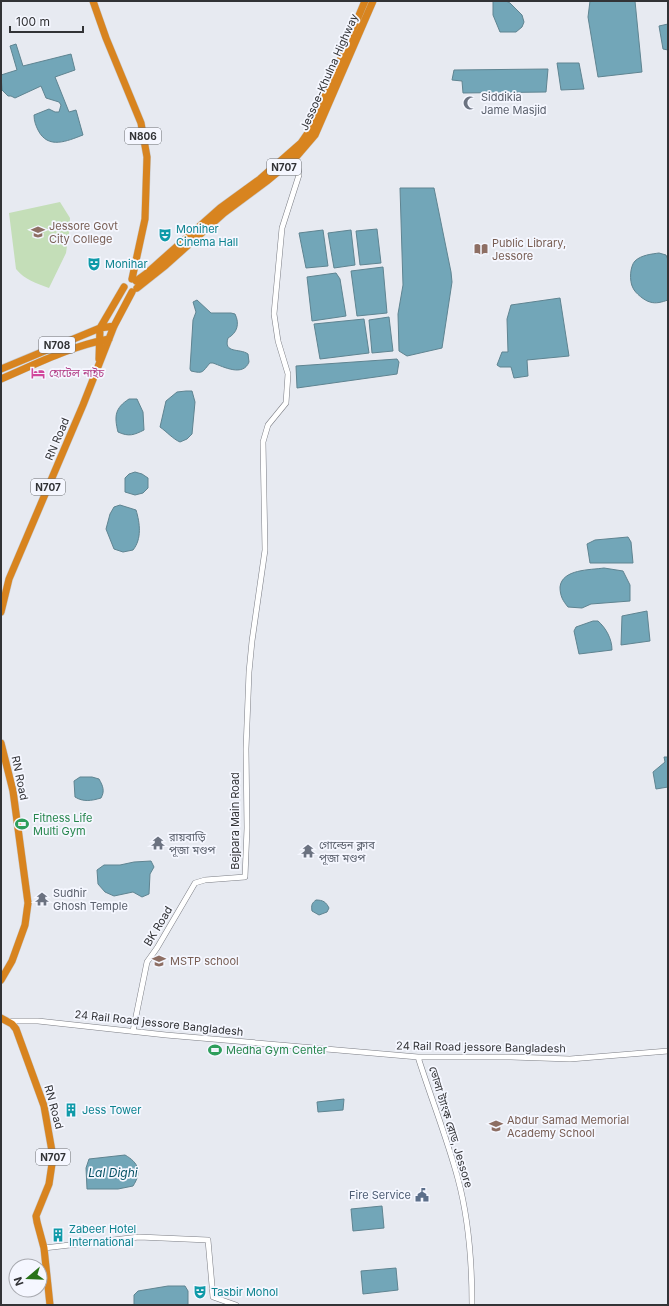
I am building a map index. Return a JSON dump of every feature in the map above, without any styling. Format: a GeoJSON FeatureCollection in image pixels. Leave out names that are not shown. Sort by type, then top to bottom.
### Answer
{"type":"FeatureCollection","features":[{"type":"Feature","properties":{"kind":"highway","name":"N806"},"geometry":{"type":"LineString","coordinates":[[93,1],[106,38],[141,123],[147,157],[145,219],[134,285]]}},
{"type":"Feature","properties":{"kind":"highway","name":"Jessoe-Khulna Highway"},"geometry":{"type":"LineString","coordinates":[[295,153],[312,126],[365,1]]}},
{"type":"Feature","properties":{"kind":"highway","name":"Jessoe-Khulna Highway"},"geometry":{"type":"LineString","coordinates":[[108,339],[134,285],[166,265],[224,214],[267,181],[315,135],[373,1]]}},
{"type":"Feature","properties":{"kind":"highway","name":"N707"},"geometry":{"type":"LineString","coordinates":[[98,341],[100,328],[126,281],[134,285]]}},
{"type":"Feature","properties":{"kind":"highway"},"geometry":{"type":"LineString","coordinates":[[124,287],[127,291],[134,285]]}},
{"type":"Feature","properties":{"kind":"highway","name":"N708"},"geometry":{"type":"LineString","coordinates":[[1,369],[100,328],[114,326]]}},
{"type":"Feature","properties":{"kind":"highway","name":"N708"},"geometry":{"type":"LineString","coordinates":[[1,379],[58,354],[108,339]]}},
{"type":"Feature","properties":{"kind":"highway","name":"RN Road"},"geometry":{"type":"LineString","coordinates":[[1,612],[9,579],[83,405],[108,339]]}},
{"type":"Feature","properties":{"kind":"highway","name":"RN Road"},"geometry":{"type":"LineString","coordinates":[[98,341],[99,363]]}},
{"type":"Feature","properties":{"kind":"highway","name":"RN Road"},"geometry":{"type":"LineString","coordinates":[[1,746],[13,791],[28,903],[25,925],[12,961],[1,980]]}},
{"type":"Feature","properties":{"kind":"highway","name":"RN Road"},"geometry":{"type":"LineString","coordinates":[[4,1020],[16,1029],[44,1106],[49,1129],[53,1157],[52,1171],[49,1184],[36,1216],[44,1248],[50,1305]]}},
{"type":"Feature","properties":{"kind":"street","name":"Bejpara Main Road"},"geometry":{"type":"LineString","coordinates":[[245,877],[249,672],[265,550],[263,442],[268,425],[286,403],[288,374],[278,341],[274,314],[282,228],[299,175],[295,153]]}},
{"type":"Feature","properties":{"kind":"street","name":"BK Road"},"geometry":{"type":"LineString","coordinates":[[134,1031],[147,962],[157,948],[195,883],[205,880],[245,877]]}},
{"type":"Feature","properties":{"kind":"street","name":"24 Rail Road jessore Bangladesh"},"geometry":{"type":"LineString","coordinates":[[4,1020],[38,1021],[166,1035],[418,1058],[511,1057],[570,1059],[668,1051]]}},
{"type":"Feature","properties":{"kind":"street","name":"ভোলা ট্যাংক রোড, Jessore"},"geometry":{"type":"LineString","coordinates":[[418,1058],[458,1179],[471,1254],[472,1305]]}},
{"type":"Feature","properties":{"kind":"street"},"geometry":{"type":"LineString","coordinates":[[44,1248],[138,1236],[208,1240],[213,1297],[236,1305]]}},
{"type":"Feature","properties":{"kind":"green space"},"geometry":{"type":"Polygon","coordinates":[[[60,202],[70,218],[69,233],[66,253],[49,288],[27,279],[16,269],[9,213],[60,202]]]}},
{"type":"Feature","properties":{"kind":"water"},"geometry":{"type":"Polygon","coordinates":[[[493,1],[506,1],[510,3],[522,15],[524,22],[522,27],[516,32],[500,32],[493,15],[493,1]]]}},
{"type":"Feature","properties":{"kind":"water"},"geometry":{"type":"Polygon","coordinates":[[[590,1],[635,1],[642,72],[598,77],[588,17],[590,1]]]}},
{"type":"Feature","properties":{"kind":"water"},"geometry":{"type":"Polygon","coordinates":[[[668,24],[668,50],[663,49],[659,26],[668,24]]]}},
{"type":"Feature","properties":{"kind":"water"},"geometry":{"type":"Polygon","coordinates":[[[16,44],[23,66],[71,54],[75,70],[55,77],[69,112],[76,110],[83,135],[71,140],[58,142],[52,142],[42,136],[36,125],[34,115],[49,109],[59,112],[61,105],[59,102],[46,98],[41,86],[15,98],[8,96],[2,90],[1,75],[17,70],[10,46],[16,44]]]}},
{"type":"Feature","properties":{"kind":"water"},"geometry":{"type":"Polygon","coordinates":[[[557,63],[579,63],[584,89],[561,90],[557,63]]]}},
{"type":"Feature","properties":{"kind":"water"},"geometry":{"type":"Polygon","coordinates":[[[548,69],[546,92],[463,93],[462,81],[452,80],[454,70],[548,69]]]}},
{"type":"Feature","properties":{"kind":"water"},"geometry":{"type":"Polygon","coordinates":[[[400,188],[434,188],[452,282],[442,348],[407,356],[399,351],[398,314],[403,285],[400,188]]]}},
{"type":"Feature","properties":{"kind":"water"},"geometry":{"type":"Polygon","coordinates":[[[377,229],[381,263],[360,265],[356,231],[377,229]]]}},
{"type":"Feature","properties":{"kind":"water"},"geometry":{"type":"Polygon","coordinates":[[[323,230],[328,266],[306,268],[299,233],[323,230]]]}},
{"type":"Feature","properties":{"kind":"water"},"geometry":{"type":"Polygon","coordinates":[[[351,230],[355,265],[334,268],[328,233],[351,230]]]}},
{"type":"Feature","properties":{"kind":"water"},"geometry":{"type":"Polygon","coordinates":[[[659,253],[666,255],[668,260],[668,300],[652,303],[643,298],[634,290],[631,282],[631,270],[633,263],[640,257],[659,253]]]}},
{"type":"Feature","properties":{"kind":"water"},"geometry":{"type":"Polygon","coordinates":[[[383,267],[387,313],[357,316],[351,271],[383,267]]]}},
{"type":"Feature","properties":{"kind":"water"},"geometry":{"type":"Polygon","coordinates":[[[336,273],[340,279],[346,316],[312,321],[307,277],[336,273]]]}},
{"type":"Feature","properties":{"kind":"water"},"geometry":{"type":"Polygon","coordinates":[[[560,298],[569,356],[527,360],[528,376],[514,378],[511,367],[500,367],[497,365],[502,352],[508,352],[507,319],[511,305],[560,298]]]}},
{"type":"Feature","properties":{"kind":"water"},"geometry":{"type":"Polygon","coordinates":[[[197,300],[211,313],[235,314],[237,318],[237,328],[234,334],[228,338],[227,343],[230,349],[248,354],[249,362],[246,367],[233,370],[210,363],[202,372],[191,371],[193,320],[196,312],[193,302],[197,300]]]}},
{"type":"Feature","properties":{"kind":"water"},"geometry":{"type":"Polygon","coordinates":[[[389,317],[393,351],[372,353],[369,320],[389,317]]]}},
{"type":"Feature","properties":{"kind":"water"},"geometry":{"type":"Polygon","coordinates":[[[364,319],[369,353],[320,359],[314,324],[364,319]]]}},
{"type":"Feature","properties":{"kind":"water"},"geometry":{"type":"Polygon","coordinates":[[[397,359],[399,362],[397,374],[297,388],[296,366],[397,359]]]}},
{"type":"Feature","properties":{"kind":"water"},"geometry":{"type":"Polygon","coordinates":[[[192,391],[195,402],[192,434],[187,439],[180,442],[160,427],[166,401],[177,392],[192,391]]]}},
{"type":"Feature","properties":{"kind":"water"},"geometry":{"type":"Polygon","coordinates":[[[129,399],[137,399],[143,412],[144,430],[128,435],[118,432],[116,417],[118,409],[129,399]]]}},
{"type":"Feature","properties":{"kind":"water"},"geometry":{"type":"Polygon","coordinates":[[[135,472],[148,478],[148,488],[143,493],[135,495],[125,492],[125,478],[129,474],[135,472]]]}},
{"type":"Feature","properties":{"kind":"water"},"geometry":{"type":"Polygon","coordinates":[[[120,505],[136,510],[139,525],[139,536],[136,546],[133,550],[123,552],[114,549],[106,529],[110,514],[114,507],[120,505]]]}},
{"type":"Feature","properties":{"kind":"water"},"geometry":{"type":"Polygon","coordinates":[[[628,537],[631,542],[633,563],[590,563],[587,544],[595,540],[628,537]]]}},
{"type":"Feature","properties":{"kind":"water"},"geometry":{"type":"Polygon","coordinates":[[[604,568],[623,571],[630,585],[630,601],[591,604],[582,608],[568,607],[562,598],[560,590],[562,581],[571,574],[584,570],[604,568]]]}},
{"type":"Feature","properties":{"kind":"water"},"geometry":{"type":"Polygon","coordinates":[[[647,611],[650,641],[621,645],[622,616],[647,611]]]}},
{"type":"Feature","properties":{"kind":"water"},"geometry":{"type":"Polygon","coordinates":[[[593,621],[598,621],[606,630],[610,638],[612,650],[579,654],[574,631],[576,627],[593,621]]]}},
{"type":"Feature","properties":{"kind":"water"},"geometry":{"type":"Polygon","coordinates":[[[664,757],[668,757],[668,787],[656,789],[653,772],[665,762],[664,757]]]}},
{"type":"Feature","properties":{"kind":"water"},"geometry":{"type":"Polygon","coordinates":[[[80,777],[92,777],[99,779],[103,788],[101,798],[94,800],[81,800],[75,797],[74,781],[80,777]]]}},
{"type":"Feature","properties":{"kind":"water"},"geometry":{"type":"Polygon","coordinates":[[[151,861],[154,867],[150,874],[149,894],[142,897],[133,892],[114,896],[105,892],[98,884],[97,870],[104,865],[120,865],[151,861]]]}},
{"type":"Feature","properties":{"kind":"water"},"geometry":{"type":"Polygon","coordinates":[[[316,900],[327,904],[329,908],[327,912],[319,915],[312,911],[312,904],[316,900]]]}},
{"type":"Feature","properties":{"kind":"water"},"geometry":{"type":"Polygon","coordinates":[[[344,1099],[343,1110],[318,1112],[317,1102],[344,1099]]]}},
{"type":"Feature","properties":{"kind":"water","name":"Lal Dighi"},"geometry":{"type":"Polygon","coordinates":[[[125,1155],[133,1161],[138,1168],[138,1176],[133,1186],[118,1189],[87,1189],[86,1168],[89,1159],[125,1155]]]}},
{"type":"Feature","properties":{"kind":"water"},"geometry":{"type":"Polygon","coordinates":[[[382,1206],[384,1228],[353,1231],[351,1209],[382,1206]]]}},
{"type":"Feature","properties":{"kind":"water"},"geometry":{"type":"Polygon","coordinates":[[[396,1268],[398,1290],[363,1294],[361,1271],[396,1268]]]}},
{"type":"Feature","properties":{"kind":"water"},"geometry":{"type":"Polygon","coordinates":[[[168,1286],[185,1286],[188,1291],[188,1305],[134,1305],[134,1295],[138,1291],[168,1286]]]}},
{"type":"Feature","properties":{"kind":"place","name":"Siddikia Jame Masjid"},"geometry":{"type":"Point","coordinates":[470,103]}},
{"type":"Feature","properties":{"kind":"place","name":"Jessore Govt City College"},"geometry":{"type":"Point","coordinates":[38,232]}},
{"type":"Feature","properties":{"kind":"place","name":"Moniher Cinema Hall"},"geometry":{"type":"Point","coordinates":[165,235]}},
{"type":"Feature","properties":{"kind":"place","name":"Public Library, Jessore"},"geometry":{"type":"Point","coordinates":[481,249]}},
{"type":"Feature","properties":{"kind":"place","name":"Monihar"},"geometry":{"type":"Point","coordinates":[94,264]}},
{"type":"Feature","properties":{"kind":"place","name":"হোটেল নাইচ"},"geometry":{"type":"Point","coordinates":[38,373]}},
{"type":"Feature","properties":{"kind":"place","name":"Fitness Life Multi Gym"},"geometry":{"type":"Point","coordinates":[22,824]}},
{"type":"Feature","properties":{"kind":"place","name":"রায়বাড়ি পূজা মণ্ডপ"},"geometry":{"type":"Point","coordinates":[158,843]}},
{"type":"Feature","properties":{"kind":"place","name":"গোল্ডেন ক্লাব পূজা মণ্ডপ"},"geometry":{"type":"Point","coordinates":[308,851]}},
{"type":"Feature","properties":{"kind":"place","name":"Sudhir Ghosh Temple"},"geometry":{"type":"Point","coordinates":[42,899]}},
{"type":"Feature","properties":{"kind":"place","name":"MSTP school"},"geometry":{"type":"Point","coordinates":[159,961]}},
{"type":"Feature","properties":{"kind":"place","name":"Medha Gym Center"},"geometry":{"type":"Point","coordinates":[215,1050]}},
{"type":"Feature","properties":{"kind":"place","name":"Jess Tower"},"geometry":{"type":"Point","coordinates":[71,1110]}},
{"type":"Feature","properties":{"kind":"place","name":"Abdur Samad Memorial Academy School"},"geometry":{"type":"Point","coordinates":[496,1126]}},
{"type":"Feature","properties":{"kind":"place","name":"Fire Service"},"geometry":{"type":"Point","coordinates":[422,1195]}},
{"type":"Feature","properties":{"kind":"place","name":"Zabeer Hotel International"},"geometry":{"type":"Point","coordinates":[58,1235]}},
{"type":"Feature","properties":{"kind":"place","name":"Tasbir Mohol"},"geometry":{"type":"Point","coordinates":[200,1292]}}]}
